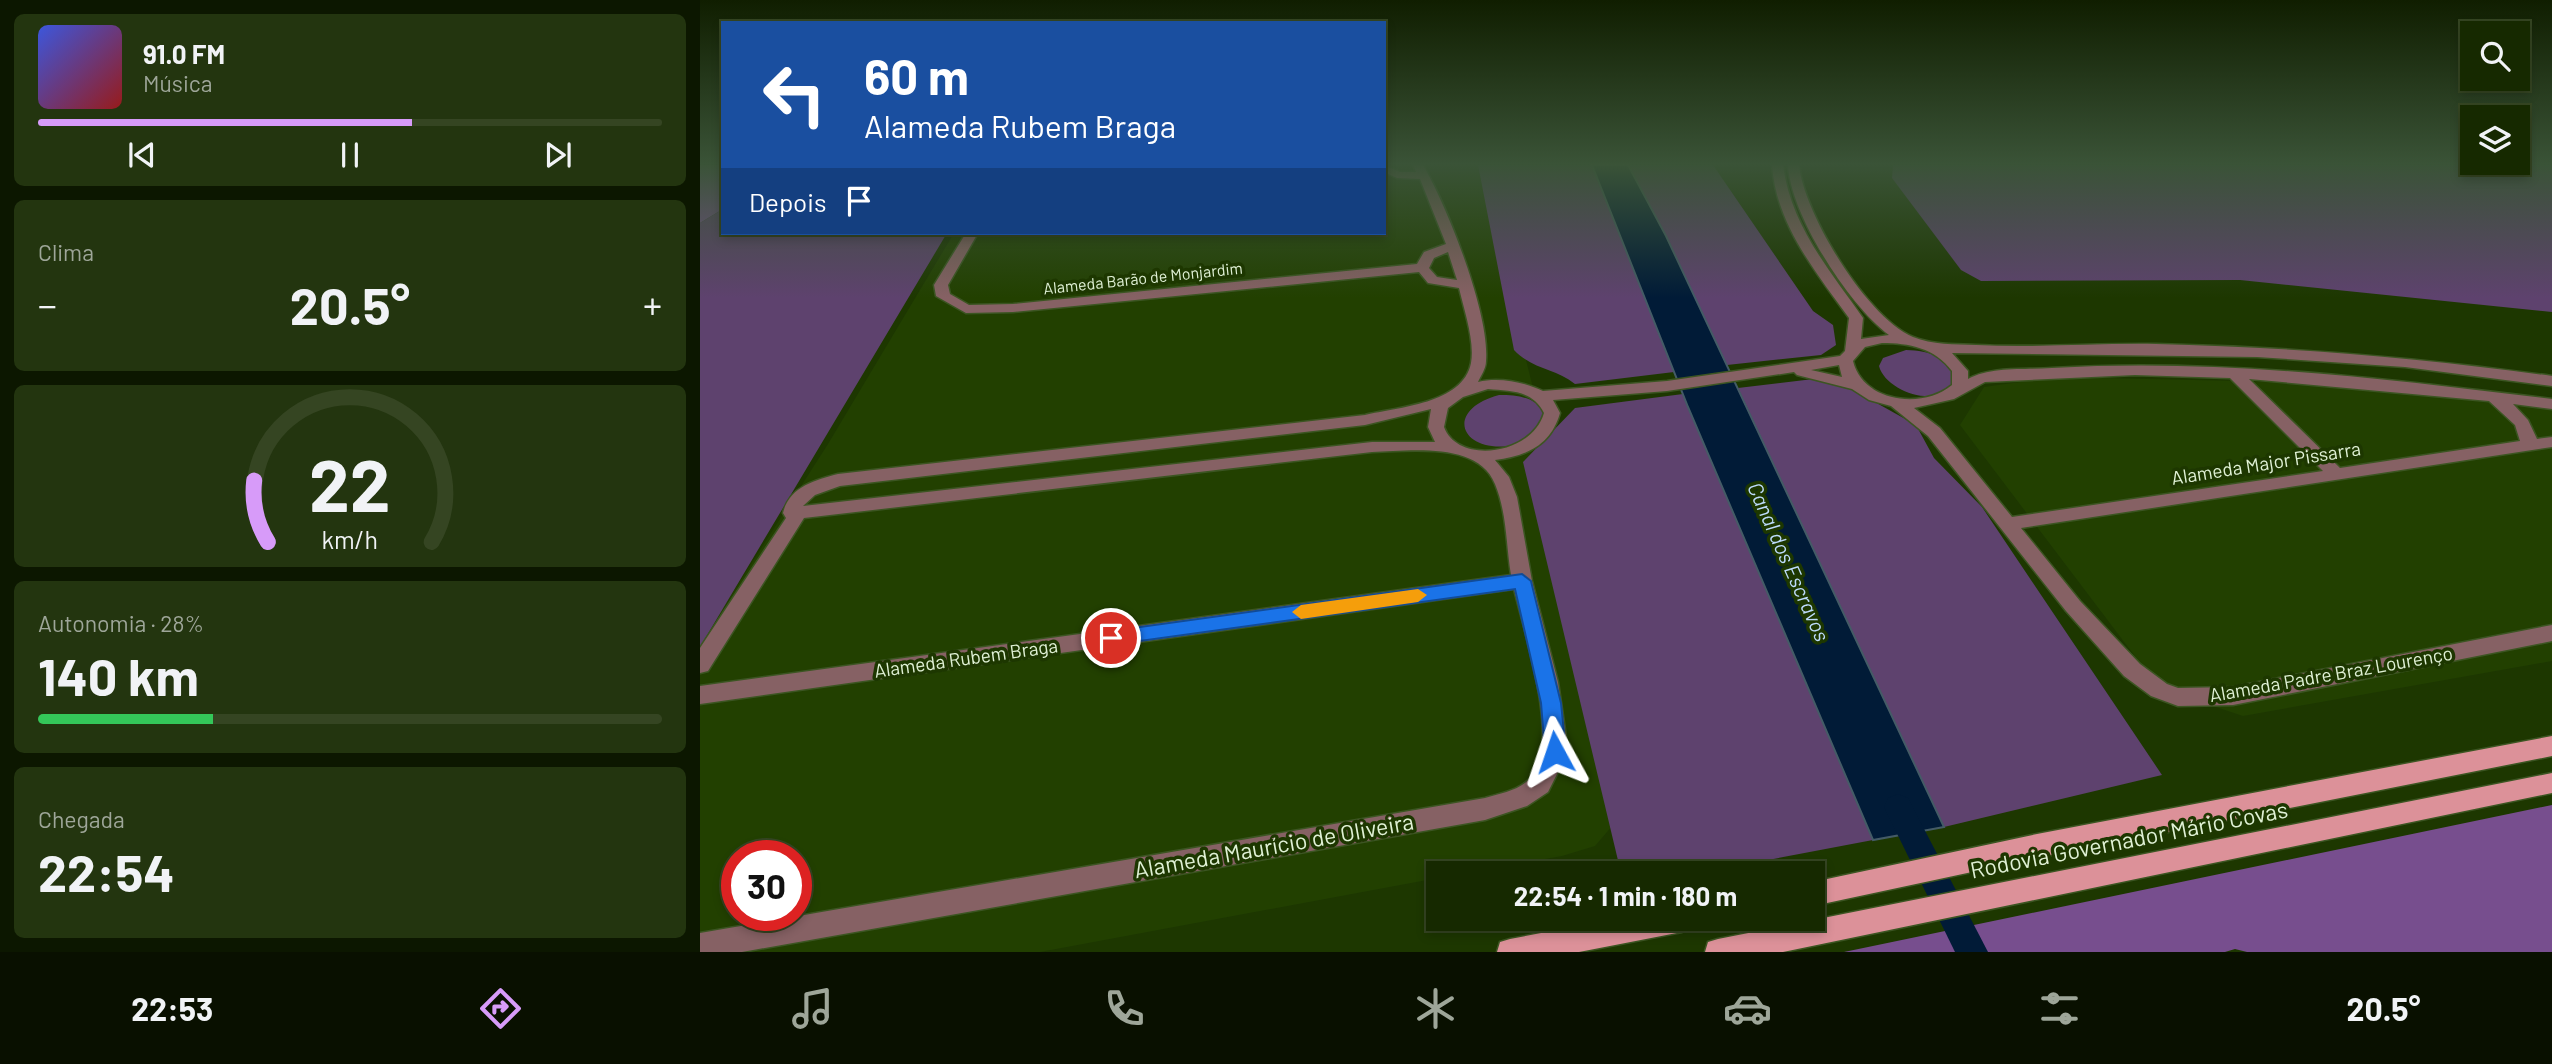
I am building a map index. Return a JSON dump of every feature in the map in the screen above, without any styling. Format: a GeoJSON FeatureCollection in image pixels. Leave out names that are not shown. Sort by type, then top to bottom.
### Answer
{"type":"FeatureCollection","features":[{"type":"Feature","properties":{"kind":"main road","name":"Rodovia Governador Mário Covas"},"geometry":{"type":"LineString","coordinates":[[1825,891],[2037,846],[2552,746]]}},
{"type":"Feature","properties":{"kind":"main road","name":"Rodovia Governador Mário Covas"},"geometry":{"type":"LineString","coordinates":[[1718,952],[2552,783]]}},
{"type":"Feature","properties":{"kind":"main road"},"geometry":{"type":"LineString","coordinates":[[1510,952],[1619,931]]}},
{"type":"Feature","properties":{"kind":"street"},"geometry":{"type":"LineString","coordinates":[[1437,209],[1465,285],[1479,363],[1466,389]]}},
{"type":"Feature","properties":{"kind":"street"},"geometry":{"type":"LineString","coordinates":[[1788,209],[1797,233],[1856,318],[1845,369],[1857,386]]}},
{"type":"Feature","properties":{"kind":"street"},"geometry":{"type":"LineString","coordinates":[[1805,209],[1826,248],[1888,330],[1908,340]]}},
{"type":"Feature","properties":{"kind":"street","name":"Alameda Barão de Monjardim"},"geometry":{"type":"LineString","coordinates":[[971,235],[941,285],[943,296],[966,309],[1013,308],[1422,268]]}},
{"type":"Feature","properties":{"kind":"street"},"geometry":{"type":"LineString","coordinates":[[1451,246],[1429,255],[1422,268],[1433,280],[1465,285]]}},
{"type":"Feature","properties":{"kind":"street"},"geometry":{"type":"LineString","coordinates":[[1479,363],[1510,384],[1547,401],[1781,371],[1849,355],[1882,339],[1995,351],[2156,349],[2273,354],[2395,362],[2552,381]]}},
{"type":"Feature","properties":{"kind":"street"},"geometry":{"type":"LineString","coordinates":[[1929,345],[1949,357],[1960,371],[1960,386],[1948,396],[1934,432]]}},
{"type":"Feature","properties":{"kind":"street"},"geometry":{"type":"LineString","coordinates":[[1781,371],[1826,376],[1897,402],[1948,396],[1981,378],[2094,371],[2235,374],[2354,382],[2552,404]]}},
{"type":"Feature","properties":{"kind":"street"},"geometry":{"type":"LineString","coordinates":[[2235,374],[2335,472]]}},
{"type":"Feature","properties":{"kind":"street"},"geometry":{"type":"LineString","coordinates":[[797,515],[791,509],[797,499],[838,480],[1365,420],[1401,414],[1447,400],[1466,389],[1488,384],[1510,384]]}},
{"type":"Feature","properties":{"kind":"street"},"geometry":{"type":"LineString","coordinates":[[2493,397],[2520,419],[2529,437],[2529,445]]}},
{"type":"Feature","properties":{"kind":"street"},"geometry":{"type":"LineString","coordinates":[[1447,400],[1438,410],[1434,421],[1436,432],[1443,442],[1456,449]]}},
{"type":"Feature","properties":{"kind":"street"},"geometry":{"type":"LineString","coordinates":[[1505,486],[1507,473],[1524,449],[1549,430],[1553,418],[1547,401]]}},
{"type":"Feature","properties":{"kind":"street","name":"Alameda Padre Braz Lourenço"},"geometry":{"type":"LineString","coordinates":[[1897,402],[1934,432],[2073,606],[2132,670],[2159,690],[2178,697],[2233,696],[2552,633]]}},
{"type":"Feature","properties":{"kind":"street","name":"Alameda Major Pissarra"},"geometry":{"type":"LineString","coordinates":[[2009,524],[2335,472],[2552,442]]}},
{"type":"Feature","properties":{"kind":"street"},"geometry":{"type":"LineString","coordinates":[[797,515],[1372,447],[1415,445],[1456,449],[1477,455],[1524,449]]}},
{"type":"Feature","properties":{"kind":"street","name":"Alameda Maurício de Oliveira"},"geometry":{"type":"LineString","coordinates":[[700,946],[1485,809],[1529,796],[1546,778],[1555,752],[1551,703],[1522,581],[1505,486],[1496,469],[1477,455]]}},
{"type":"Feature","properties":{"kind":"street"},"geometry":{"type":"LineString","coordinates":[[700,665],[797,515]]}},
{"type":"Feature","properties":{"kind":"street","name":"Alameda Rubem Braga"},"geometry":{"type":"LineString","coordinates":[[700,695],[1522,581]]}},
{"type":"Feature","properties":{"kind":"shaded area"},"geometry":{"type":"Polygon","coordinates":[[[700,209],[721,209],[721,210],[700,223],[700,209]]]}},
{"type":"Feature","properties":{"kind":"shaded area"},"geometry":{"type":"Polygon","coordinates":[[[1386,209],[1488,209],[1636,798],[1595,846],[1562,856],[1534,861],[1426,861],[1426,880],[1040,952],[700,952],[700,644],[828,444],[953,235],[1386,235],[1386,209]]]}},
{"type":"Feature","properties":{"kind":"shaded area"},"geometry":{"type":"Polygon","coordinates":[[[1487,209],[1610,209],[1674,372],[1575,384],[1529,362],[1514,350],[1487,209]]]}},
{"type":"Feature","properties":{"kind":"shaded area"},"geometry":{"type":"Polygon","coordinates":[[[1652,209],[1743,209],[1813,311],[1833,325],[1836,345],[1821,355],[1727,365],[1652,209]]]}},
{"type":"Feature","properties":{"kind":"shaded area"},"geometry":{"type":"Polygon","coordinates":[[[1916,209],[2552,209],[2552,312],[2240,280],[1981,281],[1961,270],[1916,209]]]}},
{"type":"Feature","properties":{"kind":"shaded area"},"geometry":{"type":"Polygon","coordinates":[[[721,210],[721,235],[946,235],[700,647],[700,223],[721,210]]]}},
{"type":"Feature","properties":{"kind":"shaded area"},"geometry":{"type":"Polygon","coordinates":[[[1906,350],[1943,359],[1959,377],[1949,390],[1939,395],[1919,395],[1898,388],[1889,382],[1879,366],[1883,358],[1906,350]]]}},
{"type":"Feature","properties":{"kind":"shaded area"},"geometry":{"type":"Polygon","coordinates":[[[1830,377],[1916,425],[1934,458],[1982,507],[2162,775],[1944,827],[1738,388],[1830,377]]]}},
{"type":"Feature","properties":{"kind":"shaded area"},"geometry":{"type":"Polygon","coordinates":[[[2056,377],[2285,382],[2552,408],[2552,661],[2243,716],[2159,688],[1960,425],[1984,387],[2056,377]]]}},
{"type":"Feature","properties":{"kind":"shaded area"},"geometry":{"type":"Polygon","coordinates":[[[1683,394],[1873,840],[1763,861],[1618,861],[1523,462],[1575,408],[1683,394]]]}},
{"type":"Feature","properties":{"kind":"shaded area"},"geometry":{"type":"Polygon","coordinates":[[[1499,395],[1526,398],[1542,408],[1547,414],[1541,434],[1509,446],[1479,443],[1470,436],[1465,428],[1465,419],[1470,410],[1499,395]]]}},
{"type":"Feature","properties":{"kind":"shaded area"},"geometry":{"type":"Polygon","coordinates":[[[2552,805],[2552,952],[2247,952],[2235,949],[2225,952],[1844,952],[2552,805]]]}},
{"type":"Feature","properties":{"kind":"water"},"geometry":{"type":"Polygon","coordinates":[[[1610,209],[1652,209],[1944,827],[1873,840],[1688,407],[1610,209]]]}},
{"type":"Feature","properties":{"kind":"waterway","name":"Canal dos Escravos"},"geometry":{"type":"LineString","coordinates":[[1898,807],[1972,952]]}},
{"type":"Feature","properties":{"kind":"slow traffic"},"geometry":{"type":"LineString","coordinates":[[1301,612],[1418,595]]}},
{"type":"Feature","properties":{"kind":"route"},"geometry":{"type":"LineString","coordinates":[[1111,638],[1522,581],[1551,703],[1555,752]]}}]}
